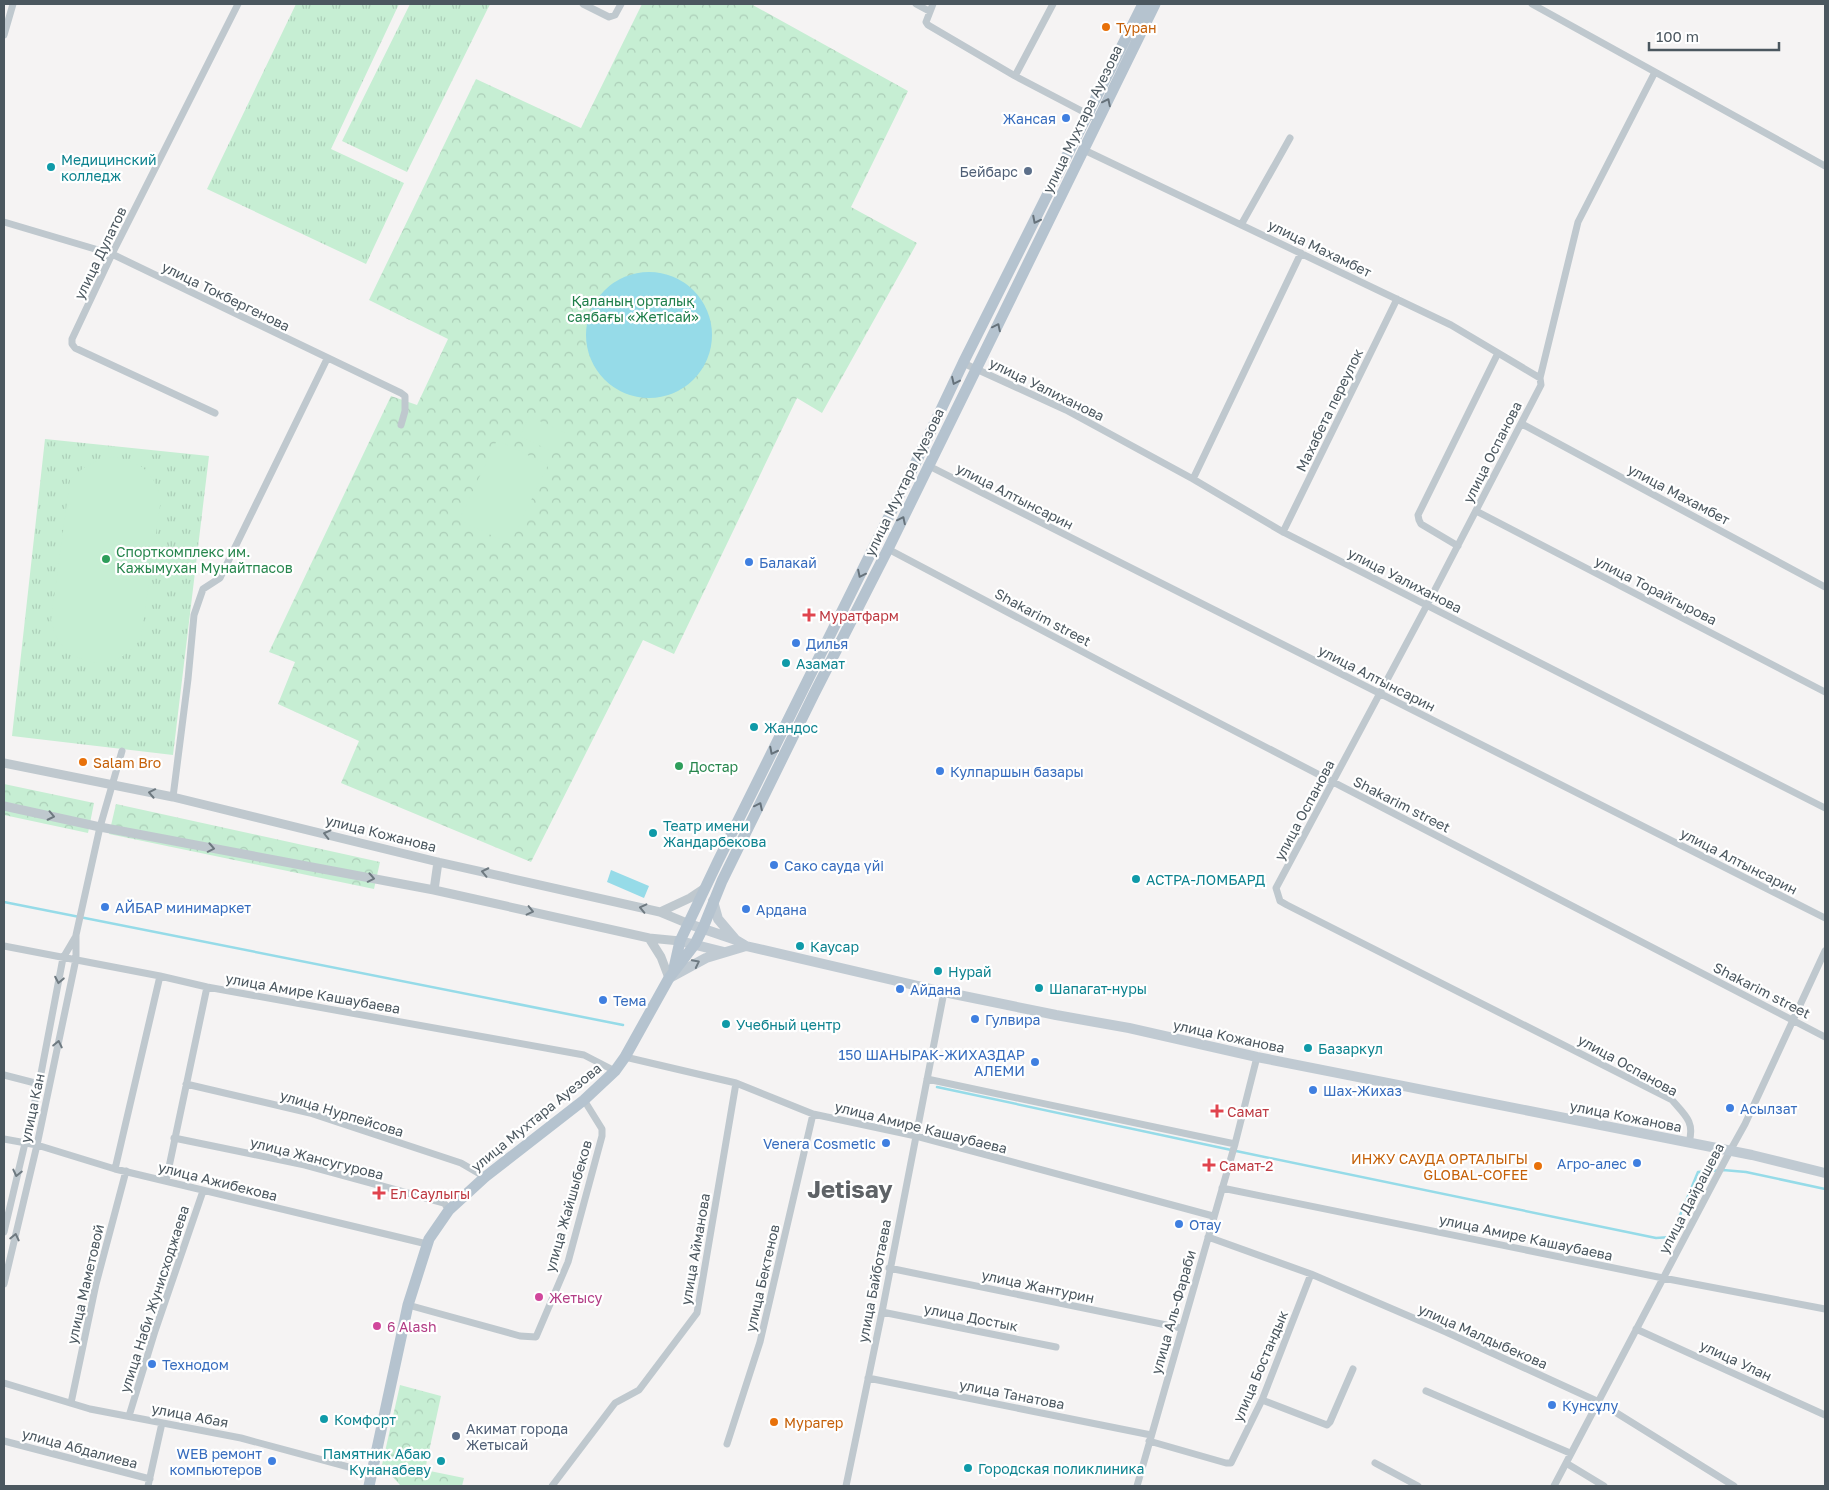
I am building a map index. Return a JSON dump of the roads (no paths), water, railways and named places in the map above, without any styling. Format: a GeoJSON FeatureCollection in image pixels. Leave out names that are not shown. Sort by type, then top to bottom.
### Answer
{"type":"FeatureCollection","features":[{"type":"Feature","properties":{"kind":"main road","name":"улица Мухтара Ауезова"},"geometry":{"type":"LineString","coordinates":[[371,1483],[408,1305],[427,1244],[449,1210],[486,1177],[584,1100],[615,1070],[625,1057],[671,974],[695,944],[714,900],[814,694],[888,549],[963,362],[1143,4]]}},
{"type":"Feature","properties":{"kind":"main road","name":"улица Мухтара Ауезова"},"geometry":{"type":"LineString","coordinates":[[671,974],[680,941],[718,861],[923,464],[976,369],[1156,4]]}},
{"type":"Feature","properties":{"kind":"main road"},"geometry":{"type":"LineString","coordinates":[[714,900],[718,919],[736,940]]}},
{"type":"Feature","properties":{"kind":"main road","name":"улица Кожанова"},"geometry":{"type":"LineString","coordinates":[[689,924],[736,940],[746,946],[944,992],[1129,1028],[1257,1057],[1689,1142],[1825,1173]]}},
{"type":"Feature","properties":{"kind":"main road"},"geometry":{"type":"LineString","coordinates":[[680,941],[725,952]]}},
{"type":"Feature","properties":{"kind":"main road","name":"улица Кожанова"},"geometry":{"type":"LineString","coordinates":[[671,974],[706,958],[746,946]]}},
{"type":"Feature","properties":{"kind":"street"},"geometry":{"type":"LineString","coordinates":[[4,36],[13,4]]}},
{"type":"Feature","properties":{"kind":"street","name":"улица Дулатов"},"geometry":{"type":"LineString","coordinates":[[215,413],[75,348],[72,344],[72,339],[112,254],[238,4]]}},
{"type":"Feature","properties":{"kind":"street"},"geometry":{"type":"LineString","coordinates":[[584,4],[609,16],[615,15],[621,4]]}},
{"type":"Feature","properties":{"kind":"street"},"geometry":{"type":"LineString","coordinates":[[916,4],[931,7],[926,22],[928,25],[1015,76],[1099,120]]}},
{"type":"Feature","properties":{"kind":"street"},"geometry":{"type":"LineString","coordinates":[[1015,76],[1053,4]]}},
{"type":"Feature","properties":{"kind":"street"},"geometry":{"type":"LineString","coordinates":[[1532,4],[1825,166]]}},
{"type":"Feature","properties":{"kind":"street","name":"улица Оспанова"},"geometry":{"type":"LineString","coordinates":[[1655,72],[1578,222],[1540,378],[1541,385],[1427,605],[1276,888],[1280,900],[1672,1100],[1687,1117],[1692,1129],[1689,1142]]}},
{"type":"Feature","properties":{"kind":"street"},"geometry":{"type":"LineString","coordinates":[[1241,225],[1290,138]]}},
{"type":"Feature","properties":{"kind":"street","name":"улица Махамбет"},"geometry":{"type":"LineString","coordinates":[[1074,144],[1451,325],[1540,378]]}},
{"type":"Feature","properties":{"kind":"street","name":"улица Токбергенова"},"geometry":{"type":"LineString","coordinates":[[4,222],[112,254],[405,396],[405,412],[401,425]]}},
{"type":"Feature","properties":{"kind":"street"},"geometry":{"type":"LineString","coordinates":[[1193,479],[1301,253]]}},
{"type":"Feature","properties":{"kind":"street","name":"Махабета переулок"},"geometry":{"type":"LineString","coordinates":[[1283,532],[1397,299]]}},
{"type":"Feature","properties":{"kind":"street"},"geometry":{"type":"LineString","coordinates":[[1458,546],[1421,524],[1418,520],[1418,515],[1498,353]]}},
{"type":"Feature","properties":{"kind":"street"},"geometry":{"type":"LineString","coordinates":[[173,797],[194,615],[203,589],[220,578],[327,359]]}},
{"type":"Feature","properties":{"kind":"street","name":"улица Уалиханова"},"geometry":{"type":"LineString","coordinates":[[963,362],[1066,410],[1193,479],[1283,532],[1825,808]]}},
{"type":"Feature","properties":{"kind":"street","name":"улица Махамбет"},"geometry":{"type":"LineString","coordinates":[[1522,424],[1825,586]]}},
{"type":"Feature","properties":{"kind":"street","name":"улица Алтынсарин"},"geometry":{"type":"LineString","coordinates":[[923,464],[1825,918]]}},
{"type":"Feature","properties":{"kind":"street","name":"улица Торайгырова"},"geometry":{"type":"LineString","coordinates":[[1476,511],[1825,692]]}},
{"type":"Feature","properties":{"kind":"street","name":"Shakarim street"},"geometry":{"type":"LineString","coordinates":[[888,549],[1333,783],[1825,1037]]}},
{"type":"Feature","properties":{"kind":"street","name":"улица Кан"},"geometry":{"type":"LineString","coordinates":[[4,1284],[37,1145],[76,959],[76,935],[100,827],[122,751]]}},
{"type":"Feature","properties":{"kind":"street","name":"улица Кожанова"},"geometry":{"type":"LineString","coordinates":[[4,763],[173,797],[438,862],[660,912],[689,924]]}},
{"type":"Feature","properties":{"kind":"street"},"geometry":{"type":"LineString","coordinates":[[4,806],[100,827],[434,890],[648,938],[680,941]]}},
{"type":"Feature","properties":{"kind":"street"},"geometry":{"type":"LineString","coordinates":[[434,890],[438,862]]}},
{"type":"Feature","properties":{"kind":"street"},"geometry":{"type":"LineString","coordinates":[[660,912],[690,898],[707,886]]}},
{"type":"Feature","properties":{"kind":"street","name":"улица Кан"},"geometry":{"type":"LineString","coordinates":[[4,1232],[24,1143],[40,1084],[63,958],[76,935]]}},
{"type":"Feature","properties":{"kind":"street"},"geometry":{"type":"LineString","coordinates":[[648,938],[671,974]]}},
{"type":"Feature","properties":{"kind":"street","name":"улица Амире Кашаубаева"},"geometry":{"type":"LineString","coordinates":[[4,946],[76,959],[207,987],[584,1055],[615,1070]]}},
{"type":"Feature","properties":{"kind":"street","name":"улица Дайрашева"},"geometry":{"type":"LineString","coordinates":[[1554,1486],[1746,1124],[1825,950]]}},
{"type":"Feature","properties":{"kind":"street"},"geometry":{"type":"LineString","coordinates":[[115,1169],[160,976]]}},
{"type":"Feature","properties":{"kind":"street"},"geometry":{"type":"LineString","coordinates":[[166,1181],[207,987]]}},
{"type":"Feature","properties":{"kind":"street","name":"улица Байботаева"},"geometry":{"type":"LineString","coordinates":[[846,1486],[944,992]]}},
{"type":"Feature","properties":{"kind":"street","name":"улица Амире Кашаубаева"},"geometry":{"type":"LineString","coordinates":[[625,1057],[736,1083],[813,1114],[916,1136],[1213,1216]]}},
{"type":"Feature","properties":{"kind":"street","name":"улица Аль-Фараби"},"geometry":{"type":"LineString","coordinates":[[1137,1486],[1235,1144],[1257,1057]]}},
{"type":"Feature","properties":{"kind":"street"},"geometry":{"type":"LineString","coordinates":[[4,1075],[40,1084]]}},
{"type":"Feature","properties":{"kind":"street"},"geometry":{"type":"LineString","coordinates":[[927,1079],[1235,1144]]}},
{"type":"Feature","properties":{"kind":"street","name":"улица Айманова"},"geometry":{"type":"LineString","coordinates":[[552,1486],[615,1403],[639,1390],[697,1313],[736,1083]]}},
{"type":"Feature","properties":{"kind":"street","name":"улица Нурпейсова"},"geometry":{"type":"LineString","coordinates":[[186,1084],[310,1113],[461,1163],[486,1177]]}},
{"type":"Feature","properties":{"kind":"street","name":"улица Жайшыбеков"},"geometry":{"type":"LineString","coordinates":[[408,1305],[520,1336],[536,1337],[568,1262],[602,1136],[602,1129],[584,1100]]}},
{"type":"Feature","properties":{"kind":"street","name":"улица Бектенов"},"geometry":{"type":"LineString","coordinates":[[727,1444],[760,1342],[813,1114]]}},
{"type":"Feature","properties":{"kind":"street","name":"улица Жансугурова"},"geometry":{"type":"LineString","coordinates":[[174,1138],[305,1165],[444,1203],[449,1210]]}},
{"type":"Feature","properties":{"kind":"street","name":"улица Ажибекова"},"geometry":{"type":"LineString","coordinates":[[4,1139],[37,1145],[115,1169],[427,1244]]}},
{"type":"Feature","properties":{"kind":"street","name":"улица Маметовой"},"geometry":{"type":"LineString","coordinates":[[71,1403],[96,1284],[126,1171]]}},
{"type":"Feature","properties":{"kind":"street","name":"улица Амире Кашаубаева"},"geometry":{"type":"LineString","coordinates":[[1222,1188],[1663,1278],[1825,1308]]}},
{"type":"Feature","properties":{"kind":"street","name":"улица Наби Жунисходжаева"},"geometry":{"type":"LineString","coordinates":[[130,1416],[155,1331],[204,1191]]}},
{"type":"Feature","properties":{"kind":"street","name":"улица Малдыбекова"},"geometry":{"type":"LineString","coordinates":[[1208,1237],[1311,1274],[1446,1332],[1599,1402],[1734,1486]]}},
{"type":"Feature","properties":{"kind":"street","name":"улица Жантурин"},"geometry":{"type":"LineString","coordinates":[[889,1268],[1181,1328]]}},
{"type":"Feature","properties":{"kind":"street","name":"улица Бостандык"},"geometry":{"type":"LineString","coordinates":[[1226,1463],[1231,1462],[1262,1400],[1311,1274]]}},
{"type":"Feature","properties":{"kind":"street","name":"улица Достык"},"geometry":{"type":"LineString","coordinates":[[882,1312],[1056,1347]]}},
{"type":"Feature","properties":{"kind":"street","name":"улица Улан"},"geometry":{"type":"LineString","coordinates":[[1636,1329],[1825,1415]]}},
{"type":"Feature","properties":{"kind":"street"},"geometry":{"type":"LineString","coordinates":[[1262,1400],[1327,1425],[1354,1368]]}},
{"type":"Feature","properties":{"kind":"street","name":"улица Танатова"},"geometry":{"type":"LineString","coordinates":[[868,1378],[1150,1438],[1226,1463]]}},
{"type":"Feature","properties":{"kind":"street","name":"улица Абая"},"geometry":{"type":"LineString","coordinates":[[4,1382],[90,1409],[241,1438],[371,1483]]}},
{"type":"Feature","properties":{"kind":"street"},"geometry":{"type":"LineString","coordinates":[[1426,1390],[1570,1453]]}},
{"type":"Feature","properties":{"kind":"street"},"geometry":{"type":"LineString","coordinates":[[149,1482],[162,1423]]}},
{"type":"Feature","properties":{"kind":"street","name":"улица Абдалиева"},"geometry":{"type":"LineString","coordinates":[[4,1441],[149,1482]]}},
{"type":"Feature","properties":{"kind":"street"},"geometry":{"type":"LineString","coordinates":[[1375,1463],[1418,1486]]}},
{"type":"Feature","properties":{"kind":"street"},"geometry":{"type":"LineString","coordinates":[[1566,1463],[1604,1486]]}},
{"type":"Feature","properties":{"kind":"water"},"geometry":{"type":"Polygon","coordinates":[[[649,272],[673,277],[693,291],[707,311],[712,335],[707,359],[693,379],[673,393],[649,398],[625,393],[605,379],[591,359],[586,335],[591,311],[605,291],[625,277],[649,272]]]}},
{"type":"Feature","properties":{"kind":"water"},"geometry":{"type":"Polygon","coordinates":[[[611,870],[649,886],[644,898],[607,882],[611,870]]]}},
{"type":"Feature","properties":{"kind":"waterway"},"geometry":{"type":"LineString","coordinates":[[4,902],[623,1025]]}},
{"type":"Feature","properties":{"kind":"waterway"},"geometry":{"type":"LineString","coordinates":[[937,1087],[1656,1238],[1671,1237],[1698,1172],[1723,1170],[1746,1172],[1825,1189]]}},
{"type":"Feature","properties":{"kind":"place","name":"Туран"},"geometry":{"type":"Point","coordinates":[1106,27]}},
{"type":"Feature","properties":{"kind":"place","name":"Жансая"},"geometry":{"type":"Point","coordinates":[1066,118]}},
{"type":"Feature","properties":{"kind":"place","name":"Медицинский колледж"},"geometry":{"type":"Point","coordinates":[51,167]}},
{"type":"Feature","properties":{"kind":"place","name":"Бейбарс"},"geometry":{"type":"Point","coordinates":[1028,171]}},
{"type":"Feature","properties":{"kind":"place","name":"Спорткомплекс им. Кажымухан Мунайтпасов"},"geometry":{"type":"Point","coordinates":[106,559]}},
{"type":"Feature","properties":{"kind":"place","name":"Балакай"},"geometry":{"type":"Point","coordinates":[749,562]}},
{"type":"Feature","properties":{"kind":"place","name":"Муратфарм"},"geometry":{"type":"Point","coordinates":[809,615]}},
{"type":"Feature","properties":{"kind":"place","name":"Дилья"},"geometry":{"type":"Point","coordinates":[796,643]}},
{"type":"Feature","properties":{"kind":"place","name":"Азамат"},"geometry":{"type":"Point","coordinates":[786,663]}},
{"type":"Feature","properties":{"kind":"place","name":"Жандос"},"geometry":{"type":"Point","coordinates":[754,727]}},
{"type":"Feature","properties":{"kind":"place","name":"Salam Bro"},"geometry":{"type":"Point","coordinates":[83,762]}},
{"type":"Feature","properties":{"kind":"place","name":"Достар"},"geometry":{"type":"Point","coordinates":[679,766]}},
{"type":"Feature","properties":{"kind":"place","name":"Кулпаршын базары"},"geometry":{"type":"Point","coordinates":[940,771]}},
{"type":"Feature","properties":{"kind":"place","name":"Театр имени Жандарбекова"},"geometry":{"type":"Point","coordinates":[653,833]}},
{"type":"Feature","properties":{"kind":"place","name":"Сако сауда үйі"},"geometry":{"type":"Point","coordinates":[774,865]}},
{"type":"Feature","properties":{"kind":"place","name":"АСТРА-ЛОМБАРД"},"geometry":{"type":"Point","coordinates":[1136,879]}},
{"type":"Feature","properties":{"kind":"place","name":"АЙБАР минимаркет"},"geometry":{"type":"Point","coordinates":[105,907]}},
{"type":"Feature","properties":{"kind":"place","name":"Ардана"},"geometry":{"type":"Point","coordinates":[746,909]}},
{"type":"Feature","properties":{"kind":"place","name":"Каусар"},"geometry":{"type":"Point","coordinates":[800,946]}},
{"type":"Feature","properties":{"kind":"place","name":"Нурай"},"geometry":{"type":"Point","coordinates":[938,971]}},
{"type":"Feature","properties":{"kind":"place","name":"Шапагат-нуры"},"geometry":{"type":"Point","coordinates":[1039,988]}},
{"type":"Feature","properties":{"kind":"place","name":"Айдана"},"geometry":{"type":"Point","coordinates":[900,989]}},
{"type":"Feature","properties":{"kind":"place","name":"Тема"},"geometry":{"type":"Point","coordinates":[603,1000]}},
{"type":"Feature","properties":{"kind":"place","name":"Гулвира"},"geometry":{"type":"Point","coordinates":[975,1019]}},
{"type":"Feature","properties":{"kind":"place","name":"Учебный центр"},"geometry":{"type":"Point","coordinates":[726,1024]}},
{"type":"Feature","properties":{"kind":"place","name":"Базаркул"},"geometry":{"type":"Point","coordinates":[1308,1048]}},
{"type":"Feature","properties":{"kind":"place","name":"150 ШАНЫРАК-ЖИХАЗДАР АЛЕМИ"},"geometry":{"type":"Point","coordinates":[1035,1062]}},
{"type":"Feature","properties":{"kind":"place","name":"Шах-Жихаз"},"geometry":{"type":"Point","coordinates":[1313,1090]}},
{"type":"Feature","properties":{"kind":"place","name":"Асылзат"},"geometry":{"type":"Point","coordinates":[1730,1108]}},
{"type":"Feature","properties":{"kind":"place","name":"Самат"},"geometry":{"type":"Point","coordinates":[1217,1111]}},
{"type":"Feature","properties":{"kind":"place","name":"Venera Cosmetic"},"geometry":{"type":"Point","coordinates":[886,1143]}},
{"type":"Feature","properties":{"kind":"place","name":"Агро-алес"},"geometry":{"type":"Point","coordinates":[1637,1163]}},
{"type":"Feature","properties":{"kind":"place","name":"Самат-2"},"geometry":{"type":"Point","coordinates":[1209,1165]}},
{"type":"Feature","properties":{"kind":"place","name":"ИНЖУ САУДА ОРТАЛЫГЫ GLOBAL-COFEE"},"geometry":{"type":"Point","coordinates":[1538,1166]}},
{"type":"Feature","properties":{"kind":"place","name":"Ел Саулыгы"},"geometry":{"type":"Point","coordinates":[379,1193]}},
{"type":"Feature","properties":{"kind":"place","name":"Отау"},"geometry":{"type":"Point","coordinates":[1179,1224]}},
{"type":"Feature","properties":{"kind":"place","name":"Жетысу"},"geometry":{"type":"Point","coordinates":[539,1297]}},
{"type":"Feature","properties":{"kind":"place","name":"6 Alash"},"geometry":{"type":"Point","coordinates":[377,1326]}},
{"type":"Feature","properties":{"kind":"place","name":"Технодом"},"geometry":{"type":"Point","coordinates":[152,1364]}},
{"type":"Feature","properties":{"kind":"place","name":"Кунсұлу"},"geometry":{"type":"Point","coordinates":[1552,1405]}},
{"type":"Feature","properties":{"kind":"place","name":"Комфорт"},"geometry":{"type":"Point","coordinates":[324,1419]}},
{"type":"Feature","properties":{"kind":"place","name":"Мурагер"},"geometry":{"type":"Point","coordinates":[774,1422]}},
{"type":"Feature","properties":{"kind":"place","name":"Акимат города Жетысай"},"geometry":{"type":"Point","coordinates":[456,1436]}},
{"type":"Feature","properties":{"kind":"place","name":"WEB ремонт компьютеров"},"geometry":{"type":"Point","coordinates":[272,1461]}},
{"type":"Feature","properties":{"kind":"place","name":"Памятник Абаю Кунанабеву"},"geometry":{"type":"Point","coordinates":[441,1461]}},
{"type":"Feature","properties":{"kind":"place","name":"Городская поликлиника"},"geometry":{"type":"Point","coordinates":[968,1468]}},
{"type":"Feature","properties":{"kind":"district","name":"Jetisay"},"geometry":{"type":"Point","coordinates":[850,1188]}},
{"type":"Feature","properties":{"kind":"park label","name":"Қаланың орталық саябағы «Жетісай»"},"geometry":{"type":"Point","coordinates":[633,308]}}]}
